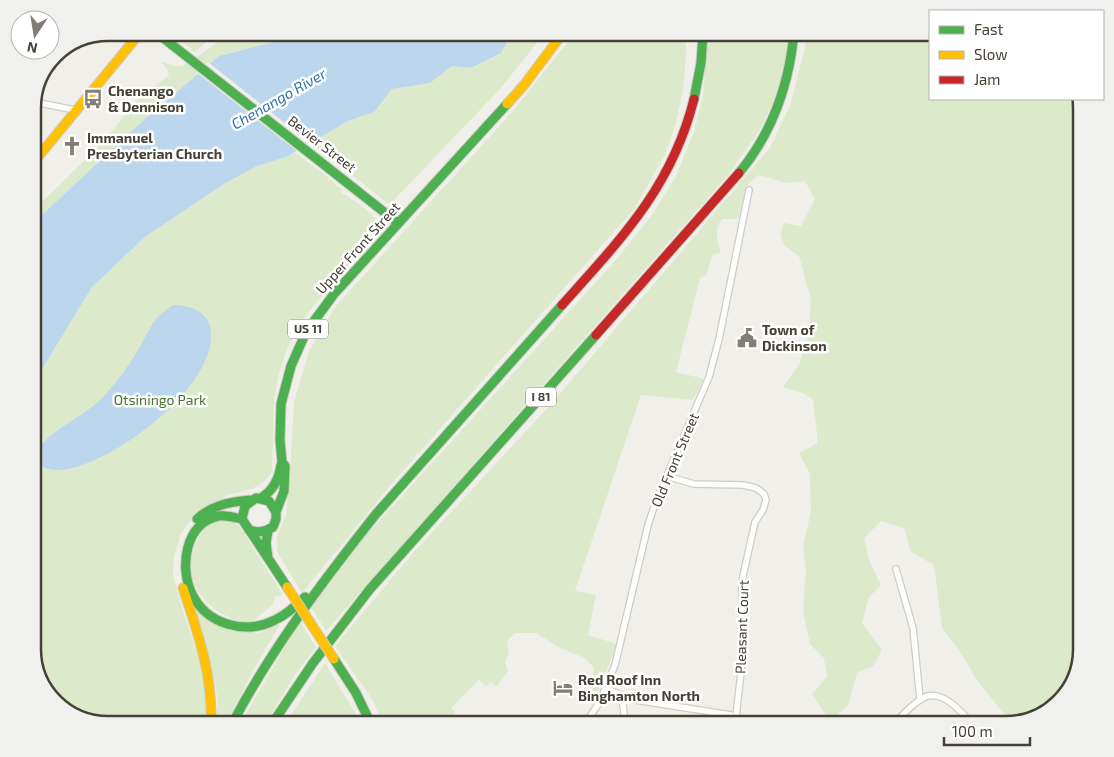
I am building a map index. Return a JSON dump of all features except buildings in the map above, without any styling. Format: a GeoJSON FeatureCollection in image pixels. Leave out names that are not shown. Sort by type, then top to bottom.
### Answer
{"type":"FeatureCollection","features":[{"type":"Feature","properties":{"kind":"main road"},"geometry":{"type":"LineString","coordinates":[[41,153],[132,41]]}},
{"type":"Feature","properties":{"kind":"main road","name":"Bevier Street"},"geometry":{"type":"LineString","coordinates":[[168,41],[398,223]]}},
{"type":"Feature","properties":{"kind":"main road","name":"Upper Front Street"},"geometry":{"type":"LineString","coordinates":[[262,498],[275,485],[282,462],[279,428],[281,404],[290,366],[301,341],[334,294],[524,85],[556,41]]}},
{"type":"Feature","properties":{"kind":"main road"},"geometry":{"type":"LineString","coordinates":[[685,131],[694,80],[695,41]]}},
{"type":"Feature","properties":{"kind":"main road"},"geometry":{"type":"LineString","coordinates":[[237,716],[261,673],[320,585],[376,514],[629,230],[648,205],[674,160],[685,131],[699,82],[702,41]]}},
{"type":"Feature","properties":{"kind":"main road","name":"I 81"},"geometry":{"type":"LineString","coordinates":[[277,716],[325,646],[370,589],[735,178],[758,146],[776,114],[785,90],[792,60],[793,41]]}},
{"type":"Feature","properties":{"kind":"main road"},"geometry":{"type":"LineString","coordinates":[[792,60],[798,41]]}},
{"type":"Feature","properties":{"kind":"main road","name":"Upper Front Street"},"geometry":{"type":"LineString","coordinates":[[268,558],[266,543],[268,530],[275,522],[276,512],[282,498],[285,483],[285,466],[282,462]]}},
{"type":"Feature","properties":{"kind":"main road"},"geometry":{"type":"LineString","coordinates":[[212,716],[212,687],[206,661],[181,583],[179,557],[188,531],[200,516],[213,506],[222,503],[262,498],[271,502],[276,512]]}},
{"type":"Feature","properties":{"kind":"main road"},"geometry":{"type":"LineString","coordinates":[[242,520],[243,508],[250,500]]}},
{"type":"Feature","properties":{"kind":"main road"},"geometry":{"type":"LineString","coordinates":[[320,585],[278,618],[262,626],[233,626],[216,620],[196,602],[188,584],[185,560],[189,545],[199,526],[209,518],[226,514],[242,520],[265,557],[268,558],[287,587],[334,659],[356,693],[366,716]]}},
{"type":"Feature","properties":{"kind":"main road"},"geometry":{"type":"LineString","coordinates":[[249,530],[259,533],[268,530]]}},
{"type":"Feature","properties":{"kind":"main road"},"geometry":{"type":"LineString","coordinates":[[281,716],[289,698]]}},
{"type":"Feature","properties":{"kind":"street"},"geometry":{"type":"LineString","coordinates":[[41,103],[75,110]]}},
{"type":"Feature","properties":{"kind":"street","name":"Old Front Street"},"geometry":{"type":"LineString","coordinates":[[591,716],[600,703],[620,651],[648,525],[666,476],[709,377],[719,339],[749,190]]}},
{"type":"Feature","properties":{"kind":"street","name":"Pleasant Court"},"geometry":{"type":"LineString","coordinates":[[666,476],[694,484],[744,485],[756,488],[764,494],[766,500],[764,510],[754,522],[743,576],[741,612],[743,655],[736,716]]}},
{"type":"Feature","properties":{"kind":"street"},"geometry":{"type":"LineString","coordinates":[[896,569],[913,628],[920,699]]}},
{"type":"Feature","properties":{"kind":"street"},"geometry":{"type":"LineString","coordinates":[[606,688],[622,696],[736,716]]}},
{"type":"Feature","properties":{"kind":"street"},"geometry":{"type":"LineString","coordinates":[[622,696],[625,716]]}},
{"type":"Feature","properties":{"kind":"street"},"geometry":{"type":"LineString","coordinates":[[902,716],[920,699],[931,696],[942,698],[965,716]]}},
{"type":"Feature","properties":{"kind":"green space"},"geometry":{"type":"Polygon","coordinates":[[[181,41],[208,41],[195,52],[181,41]]]}},
{"type":"Feature","properties":{"kind":"green space"},"geometry":{"type":"Polygon","coordinates":[[[220,41],[277,41],[219,56],[146,118],[41,216],[41,203],[104,141],[142,94],[169,76],[167,69],[160,61],[174,66],[183,66],[220,41]]]}},
{"type":"Feature","properties":{"kind":"green space"},"geometry":{"type":"Polygon","coordinates":[[[507,41],[539,41],[500,89],[394,200],[394,205],[387,203],[310,142],[348,121],[374,112],[392,89],[430,83],[452,66],[471,68],[500,53],[507,41]]]}},
{"type":"Feature","properties":{"kind":"green space"},"geometry":{"type":"Polygon","coordinates":[[[569,41],[686,41],[683,90],[676,123],[665,155],[635,208],[394,481],[302,593],[277,552],[277,536],[286,515],[294,402],[309,351],[335,307],[513,111],[569,41]]]}},
{"type":"Feature","properties":{"kind":"green space"},"geometry":{"type":"Polygon","coordinates":[[[706,41],[787,41],[780,82],[771,107],[756,135],[729,174],[326,631],[311,607],[363,539],[616,260],[652,215],[676,176],[694,132],[703,96],[706,41]]]}},
{"type":"Feature","properties":{"kind":"green space"},"geometry":{"type":"Polygon","coordinates":[[[806,41],[929,41],[929,100],[1072,100],[1073,648],[1069,670],[1061,686],[1050,699],[1035,709],[1005,716],[977,680],[959,650],[942,628],[934,565],[911,552],[904,528],[881,521],[864,538],[869,560],[881,585],[869,597],[862,623],[882,650],[873,666],[857,673],[848,705],[836,716],[827,716],[812,694],[827,677],[824,658],[810,644],[803,611],[806,570],[803,547],[811,511],[810,474],[799,453],[818,443],[813,400],[805,394],[783,387],[799,365],[808,337],[811,300],[799,256],[785,246],[780,235],[784,223],[801,226],[815,199],[805,181],[787,183],[758,175],[746,186],[738,219],[722,219],[719,223],[717,235],[721,253],[713,254],[706,275],[700,278],[676,372],[704,379],[693,400],[641,395],[575,591],[596,595],[588,635],[617,644],[598,692],[591,690],[594,668],[585,658],[560,648],[536,633],[515,633],[507,641],[509,654],[505,661],[508,671],[496,687],[491,682],[486,686],[479,680],[451,708],[455,712],[451,716],[379,716],[374,702],[335,646],[412,554],[551,404],[769,149],[790,106],[806,41]]]}},
{"type":"Feature","properties":{"kind":"green space","name":"Otsiningo Park"},"geometry":{"type":"Polygon","coordinates":[[[294,152],[324,174],[342,190],[341,192],[363,207],[383,225],[308,313],[287,349],[279,373],[274,400],[272,472],[264,482],[252,489],[228,495],[194,516],[181,533],[174,556],[173,575],[201,665],[207,702],[206,716],[109,716],[87,712],[71,704],[58,693],[50,682],[41,653],[41,371],[92,287],[145,237],[221,185],[257,166],[286,157],[294,152]]]}},
{"type":"Feature","properties":{"kind":"green space"},"geometry":{"type":"Polygon","coordinates":[[[216,519],[228,519],[240,527],[283,595],[275,596],[273,604],[251,623],[233,619],[210,605],[203,599],[189,572],[192,556],[199,537],[204,528],[216,519]]]}},
{"type":"Feature","properties":{"kind":"green space"},"geometry":{"type":"Polygon","coordinates":[[[192,602],[232,630],[259,633],[280,624],[230,716],[216,716],[218,704],[214,677],[192,602]]]}},
{"type":"Feature","properties":{"kind":"green space"},"geometry":{"type":"Polygon","coordinates":[[[300,621],[316,647],[296,673],[270,716],[245,716],[300,621]]]}},
{"type":"Feature","properties":{"kind":"green space"},"geometry":{"type":"Polygon","coordinates":[[[325,663],[357,716],[290,716],[325,663]]]}},
{"type":"Feature","properties":{"kind":"water","name":"Chenango River"},"geometry":{"type":"Polygon","coordinates":[[[508,41],[501,53],[471,68],[452,66],[430,83],[392,89],[374,112],[348,121],[286,157],[257,166],[222,185],[145,237],[92,287],[41,371],[41,216],[146,118],[219,56],[274,42],[508,41]]]}},
{"type":"Feature","properties":{"kind":"water"},"geometry":{"type":"Polygon","coordinates":[[[173,305],[190,307],[205,316],[210,326],[208,354],[191,384],[164,413],[132,439],[98,458],[68,469],[46,468],[41,461],[41,445],[50,436],[88,410],[105,395],[130,363],[151,326],[173,305]]]}},
{"type":"Feature","properties":{"kind":"pier"},"geometry":{"type":"Polygon","coordinates":[[[208,62],[311,144],[298,152],[196,72],[208,62]]]}},
{"type":"Feature","properties":{"kind":"traffic: fast"},"geometry":{"type":"LineString","coordinates":[[167,41],[398,223]]}},
{"type":"Feature","properties":{"kind":"traffic: fast"},"geometry":{"type":"LineString","coordinates":[[694,99],[701,63],[702,41]]}},
{"type":"Feature","properties":{"kind":"traffic: fast"},"geometry":{"type":"LineString","coordinates":[[739,173],[761,141],[777,107],[788,71],[793,41]]}},
{"type":"Feature","properties":{"kind":"traffic: fast"},"geometry":{"type":"LineString","coordinates":[[249,530],[259,532],[267,530],[273,527],[276,519],[276,512],[284,491],[285,466],[282,462],[280,440],[281,404],[291,366],[306,332],[334,294],[507,104]]}},
{"type":"Feature","properties":{"kind":"traffic: fast"},"geometry":{"type":"LineString","coordinates":[[236,716],[281,642],[337,564],[376,514],[562,305]]}},
{"type":"Feature","properties":{"kind":"traffic: fast"},"geometry":{"type":"LineString","coordinates":[[277,716],[313,663],[370,589],[596,335]]}},
{"type":"Feature","properties":{"kind":"traffic: fast"},"geometry":{"type":"LineString","coordinates":[[261,498],[275,484],[281,465]]}},
{"type":"Feature","properties":{"kind":"traffic: fast"},"geometry":{"type":"LineString","coordinates":[[276,512],[269,501],[256,498],[245,506],[242,519],[287,587]]}},
{"type":"Feature","properties":{"kind":"traffic: fast"},"geometry":{"type":"LineString","coordinates":[[197,519],[209,510],[222,505],[250,500]]}},
{"type":"Feature","properties":{"kind":"traffic: fast"},"geometry":{"type":"LineString","coordinates":[[242,519],[219,516],[208,520],[192,536],[186,559],[186,572],[192,594],[199,605],[217,620],[240,627],[252,627],[279,618],[305,597]]}},
{"type":"Feature","properties":{"kind":"traffic: fast"},"geometry":{"type":"LineString","coordinates":[[268,531],[266,543],[268,558]]}},
{"type":"Feature","properties":{"kind":"traffic: fast"},"geometry":{"type":"LineString","coordinates":[[334,659],[356,693],[367,716]]}},
{"type":"Feature","properties":{"kind":"traffic: slow"},"geometry":{"type":"LineString","coordinates":[[41,153],[133,41]]}},
{"type":"Feature","properties":{"kind":"traffic: slow"},"geometry":{"type":"LineString","coordinates":[[507,104],[524,85],[557,41]]}},
{"type":"Feature","properties":{"kind":"traffic: slow"},"geometry":{"type":"LineString","coordinates":[[287,587],[334,659]]}},
{"type":"Feature","properties":{"kind":"traffic: slow"},"geometry":{"type":"LineString","coordinates":[[183,588],[199,638],[207,672],[211,716]]}},
{"type":"Feature","properties":{"kind":"traffic: jam"},"geometry":{"type":"LineString","coordinates":[[562,305],[624,234],[642,210],[672,159],[694,99]]}},
{"type":"Feature","properties":{"kind":"traffic: jam"},"geometry":{"type":"LineString","coordinates":[[596,335],[739,173]]}},
{"type":"Feature","properties":{"kind":"place","name":"Chenango & Dennison"},"geometry":{"type":"Point","coordinates":[93,99]}},
{"type":"Feature","properties":{"kind":"place","name":"Immanuel Presbyterian Church"},"geometry":{"type":"Point","coordinates":[72,146]}},
{"type":"Feature","properties":{"kind":"place","name":"Town of Dickinson"},"geometry":{"type":"Point","coordinates":[747,338]}},
{"type":"Feature","properties":{"kind":"place","name":"Red Roof Inn Binghamton North"},"geometry":{"type":"Point","coordinates":[563,688]}}]}
